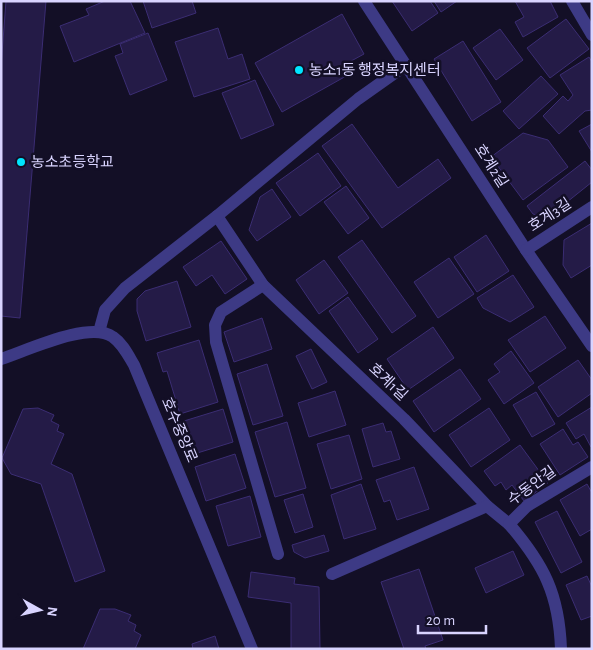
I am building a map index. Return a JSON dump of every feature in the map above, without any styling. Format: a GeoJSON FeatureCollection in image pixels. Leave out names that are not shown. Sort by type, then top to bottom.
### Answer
{"type":"FeatureCollection","features":[{"type":"Feature","properties":{"kind":"street","name":"호계2길"},"geometry":{"type":"LineString","coordinates":[[364,1],[526,250],[592,346]]}},
{"type":"Feature","properties":{"kind":"street"},"geometry":{"type":"LineString","coordinates":[[572,1],[592,35]]}},
{"type":"Feature","properties":{"kind":"street"},"geometry":{"type":"LineString","coordinates":[[1,359],[62,338],[99,332],[105,310],[125,288],[217,216],[358,99],[406,65]]}},
{"type":"Feature","properties":{"kind":"street","name":"호계3길"},"geometry":{"type":"LineString","coordinates":[[526,250],[592,207]]}},
{"type":"Feature","properties":{"kind":"street","name":"호계1길"},"geometry":{"type":"LineString","coordinates":[[217,216],[263,285],[404,419],[487,506],[509,524]]}},
{"type":"Feature","properties":{"kind":"street"},"geometry":{"type":"LineString","coordinates":[[263,285],[221,312],[215,325],[216,342],[278,554]]}},
{"type":"Feature","properties":{"kind":"street","name":"호수중앙로"},"geometry":{"type":"LineString","coordinates":[[99,332],[112,336],[124,347],[134,365],[252,649]]}},
{"type":"Feature","properties":{"kind":"street","name":"수동안길"},"geometry":{"type":"LineString","coordinates":[[561,649],[560,618],[550,586],[532,551],[509,524],[527,506],[592,467]]}},
{"type":"Feature","properties":{"kind":"street"},"geometry":{"type":"LineString","coordinates":[[332,574],[487,506]]}},
{"type":"Feature","properties":{"kind":"building","name":"농소초등학교"},"geometry":{"type":"Polygon","coordinates":[[[6,1],[46,1],[20,318],[1,316],[1,67],[6,1]]]}},
{"type":"Feature","properties":{"kind":"building"},"geometry":{"type":"Polygon","coordinates":[[[105,1],[130,1],[145,33],[74,62],[60,26],[89,15],[86,9],[105,1]]]}},
{"type":"Feature","properties":{"kind":"building"},"geometry":{"type":"Polygon","coordinates":[[[143,1],[192,1],[196,13],[152,28],[143,1]]]}},
{"type":"Feature","properties":{"kind":"building"},"geometry":{"type":"Polygon","coordinates":[[[392,1],[430,1],[438,13],[412,31],[392,1]]]}},
{"type":"Feature","properties":{"kind":"building"},"geometry":{"type":"Polygon","coordinates":[[[434,1],[457,1],[441,12],[434,1]]]}},
{"type":"Feature","properties":{"kind":"building"},"geometry":{"type":"Polygon","coordinates":[[[515,1],[550,1],[558,17],[523,37],[515,22],[524,17],[515,1]]]}},
{"type":"Feature","properties":{"kind":"building"},"geometry":{"type":"Polygon","coordinates":[[[342,14],[364,54],[342,66],[348,75],[282,112],[255,63],[342,14]]]}},
{"type":"Feature","properties":{"kind":"building"},"geometry":{"type":"Polygon","coordinates":[[[566,19],[589,49],[550,78],[527,48],[566,19]]]}},
{"type":"Feature","properties":{"kind":"building"},"geometry":{"type":"Polygon","coordinates":[[[218,28],[228,59],[242,54],[250,79],[194,97],[175,42],[218,28]]]}},
{"type":"Feature","properties":{"kind":"building"},"geometry":{"type":"Polygon","coordinates":[[[500,29],[523,60],[496,80],[473,48],[500,29]]]}},
{"type":"Feature","properties":{"kind":"building"},"geometry":{"type":"Polygon","coordinates":[[[148,33],[167,80],[130,95],[115,56],[123,53],[120,44],[148,33]]]}},
{"type":"Feature","properties":{"kind":"building"},"geometry":{"type":"Polygon","coordinates":[[[463,41],[501,102],[472,121],[434,59],[463,41]]]}},
{"type":"Feature","properties":{"kind":"building"},"geometry":{"type":"Polygon","coordinates":[[[589,57],[592,62],[592,110],[585,111],[559,134],[543,116],[563,96],[568,101],[573,95],[560,75],[589,57]]]}},
{"type":"Feature","properties":{"kind":"building"},"geometry":{"type":"Polygon","coordinates":[[[541,76],[558,94],[519,129],[503,111],[541,76]]]}},
{"type":"Feature","properties":{"kind":"building"},"geometry":{"type":"Polygon","coordinates":[[[255,80],[274,125],[241,139],[222,93],[255,80]]]}},
{"type":"Feature","properties":{"kind":"building"},"geometry":{"type":"Polygon","coordinates":[[[352,124],[398,188],[438,159],[451,178],[382,228],[322,146],[352,124]]]}},
{"type":"Feature","properties":{"kind":"building"},"geometry":{"type":"Polygon","coordinates":[[[592,124],[592,152],[579,131],[592,124]]]}},
{"type":"Feature","properties":{"kind":"building"},"geometry":{"type":"Polygon","coordinates":[[[523,133],[548,140],[568,167],[523,200],[491,157],[523,133]]]}},
{"type":"Feature","properties":{"kind":"building"},"geometry":{"type":"Polygon","coordinates":[[[318,153],[341,186],[300,216],[276,183],[318,153]]]}},
{"type":"Feature","properties":{"kind":"building"},"geometry":{"type":"Polygon","coordinates":[[[585,161],[592,170],[592,182],[547,218],[533,214],[527,206],[585,161]]]}},
{"type":"Feature","properties":{"kind":"building"},"geometry":{"type":"Polygon","coordinates":[[[346,186],[369,218],[348,234],[324,202],[346,186]]]}},
{"type":"Feature","properties":{"kind":"building"},"geometry":{"type":"Polygon","coordinates":[[[272,189],[291,217],[257,241],[249,230],[260,197],[272,189]]]}},
{"type":"Feature","properties":{"kind":"building"},"geometry":{"type":"Polygon","coordinates":[[[592,223],[592,265],[571,278],[563,265],[564,240],[592,223]]]}},
{"type":"Feature","properties":{"kind":"building"},"geometry":{"type":"Polygon","coordinates":[[[486,235],[509,271],[477,292],[454,257],[486,235]]]}},
{"type":"Feature","properties":{"kind":"building"},"geometry":{"type":"Polygon","coordinates":[[[362,240],[416,316],[392,333],[338,257],[362,240]]]}},
{"type":"Feature","properties":{"kind":"building"},"geometry":{"type":"Polygon","coordinates":[[[221,241],[247,279],[225,294],[212,275],[196,286],[183,267],[221,241]]]}},
{"type":"Feature","properties":{"kind":"building"},"geometry":{"type":"Polygon","coordinates":[[[449,258],[474,294],[438,318],[414,282],[449,258]]]}},
{"type":"Feature","properties":{"kind":"building"},"geometry":{"type":"Polygon","coordinates":[[[324,260],[348,293],[319,314],[296,280],[324,260]]]}},
{"type":"Feature","properties":{"kind":"building"},"geometry":{"type":"Polygon","coordinates":[[[513,275],[534,307],[510,322],[483,308],[477,298],[513,275]]]}},
{"type":"Feature","properties":{"kind":"building"},"geometry":{"type":"Polygon","coordinates":[[[177,281],[191,327],[146,341],[137,311],[137,299],[145,291],[177,281]]]}},
{"type":"Feature","properties":{"kind":"building"},"geometry":{"type":"Polygon","coordinates":[[[348,297],[378,339],[358,353],[329,311],[348,297]]]}},
{"type":"Feature","properties":{"kind":"building"},"geometry":{"type":"Polygon","coordinates":[[[545,316],[566,348],[530,372],[508,340],[545,316]]]}},
{"type":"Feature","properties":{"kind":"building"},"geometry":{"type":"Polygon","coordinates":[[[262,318],[272,349],[234,362],[224,332],[262,318]]]}},
{"type":"Feature","properties":{"kind":"building"},"geometry":{"type":"Polygon","coordinates":[[[433,327],[454,358],[408,390],[387,359],[433,327]]]}},
{"type":"Feature","properties":{"kind":"building"},"geometry":{"type":"Polygon","coordinates":[[[199,340],[218,402],[180,414],[167,371],[163,372],[157,353],[199,340]]]}},
{"type":"Feature","properties":{"kind":"building"},"geometry":{"type":"Polygon","coordinates":[[[311,349],[327,382],[312,389],[296,356],[311,349]]]}},
{"type":"Feature","properties":{"kind":"building"},"geometry":{"type":"Polygon","coordinates":[[[511,351],[534,383],[504,404],[488,380],[500,372],[494,364],[511,351]]]}},
{"type":"Feature","properties":{"kind":"building"},"geometry":{"type":"Polygon","coordinates":[[[578,360],[592,380],[592,393],[558,417],[538,387],[578,360]]]}},
{"type":"Feature","properties":{"kind":"building"},"geometry":{"type":"Polygon","coordinates":[[[267,364],[283,416],[253,425],[237,374],[267,364]]]}},
{"type":"Feature","properties":{"kind":"building"},"geometry":{"type":"Polygon","coordinates":[[[460,369],[481,399],[434,432],[413,401],[460,369]]]}},
{"type":"Feature","properties":{"kind":"building"},"geometry":{"type":"Polygon","coordinates":[[[335,391],[346,425],[309,437],[298,403],[335,391]]]}},
{"type":"Feature","properties":{"kind":"building"},"geometry":{"type":"Polygon","coordinates":[[[536,392],[555,424],[532,437],[513,405],[536,392]]]}},
{"type":"Feature","properties":{"kind":"building"},"geometry":{"type":"Polygon","coordinates":[[[592,407],[591,447],[584,434],[576,439],[566,423],[592,407]]]}},
{"type":"Feature","properties":{"kind":"building"},"geometry":{"type":"Polygon","coordinates":[[[38,408],[54,415],[51,421],[59,425],[57,431],[64,434],[51,464],[72,474],[105,571],[75,582],[41,484],[11,474],[2,458],[23,409],[38,408]]]}},
{"type":"Feature","properties":{"kind":"building"},"geometry":{"type":"Polygon","coordinates":[[[489,408],[510,440],[471,467],[449,435],[489,408]]]}},
{"type":"Feature","properties":{"kind":"building"},"geometry":{"type":"Polygon","coordinates":[[[223,409],[233,442],[194,454],[184,421],[223,409]]]}},
{"type":"Feature","properties":{"kind":"building"},"geometry":{"type":"Polygon","coordinates":[[[287,422],[306,488],[275,497],[255,432],[287,422]]]}},
{"type":"Feature","properties":{"kind":"building"},"geometry":{"type":"Polygon","coordinates":[[[383,423],[386,432],[391,431],[400,459],[373,467],[362,429],[383,423]]]}},
{"type":"Feature","properties":{"kind":"building"},"geometry":{"type":"Polygon","coordinates":[[[563,429],[573,445],[578,442],[588,457],[560,475],[540,444],[563,429]]]}},
{"type":"Feature","properties":{"kind":"building"},"geometry":{"type":"Polygon","coordinates":[[[349,435],[362,479],[331,489],[317,444],[349,435]]]}},
{"type":"Feature","properties":{"kind":"building"},"geometry":{"type":"Polygon","coordinates":[[[520,445],[548,483],[524,501],[512,485],[506,490],[501,482],[495,486],[484,471],[520,445]]]}},
{"type":"Feature","properties":{"kind":"building"},"geometry":{"type":"Polygon","coordinates":[[[235,454],[246,488],[206,501],[195,467],[235,454]]]}},
{"type":"Feature","properties":{"kind":"building"},"geometry":{"type":"Polygon","coordinates":[[[414,467],[429,509],[397,520],[390,500],[384,502],[376,480],[414,467]]]}},
{"type":"Feature","properties":{"kind":"building"},"geometry":{"type":"Polygon","coordinates":[[[361,484],[376,529],[344,539],[331,495],[361,484]]]}},
{"type":"Feature","properties":{"kind":"building"},"geometry":{"type":"Polygon","coordinates":[[[587,484],[592,493],[592,529],[580,536],[560,500],[587,484]]]}},
{"type":"Feature","properties":{"kind":"building"},"geometry":{"type":"Polygon","coordinates":[[[303,494],[313,527],[295,533],[284,500],[303,494]]]}},
{"type":"Feature","properties":{"kind":"building"},"geometry":{"type":"Polygon","coordinates":[[[250,496],[261,537],[228,546],[216,506],[250,496]]]}},
{"type":"Feature","properties":{"kind":"building"},"geometry":{"type":"Polygon","coordinates":[[[557,511],[582,562],[561,573],[535,522],[557,511]]]}},
{"type":"Feature","properties":{"kind":"building"},"geometry":{"type":"Polygon","coordinates":[[[324,535],[329,551],[305,558],[294,552],[292,545],[324,535]]]}},
{"type":"Feature","properties":{"kind":"building"},"geometry":{"type":"Polygon","coordinates":[[[513,551],[524,575],[486,593],[475,568],[513,551]]]}},
{"type":"Feature","properties":{"kind":"building"},"geometry":{"type":"Polygon","coordinates":[[[419,569],[443,640],[425,646],[426,649],[404,649],[381,582],[419,569]]]}},
{"type":"Feature","properties":{"kind":"building"},"geometry":{"type":"Polygon","coordinates":[[[251,572],[295,578],[294,584],[319,587],[320,649],[291,649],[291,603],[248,597],[251,572]]]}},
{"type":"Feature","properties":{"kind":"building"},"geometry":{"type":"Polygon","coordinates":[[[587,576],[592,587],[592,616],[581,620],[566,585],[587,576]]]}},
{"type":"Feature","properties":{"kind":"building"},"geometry":{"type":"Polygon","coordinates":[[[100,609],[115,609],[131,615],[128,621],[136,625],[134,631],[141,635],[135,649],[83,649],[100,609]]]}},
{"type":"Feature","properties":{"kind":"building"},"geometry":{"type":"Polygon","coordinates":[[[215,636],[219,649],[193,649],[192,644],[215,636]]]}},
{"type":"Feature","properties":{"kind":"place","name":"농소1동 행정복지센터"},"geometry":{"type":"Point","coordinates":[299,70]}},
{"type":"Feature","properties":{"kind":"place","name":"농소초등학교"},"geometry":{"type":"Point","coordinates":[21,162]}}]}
